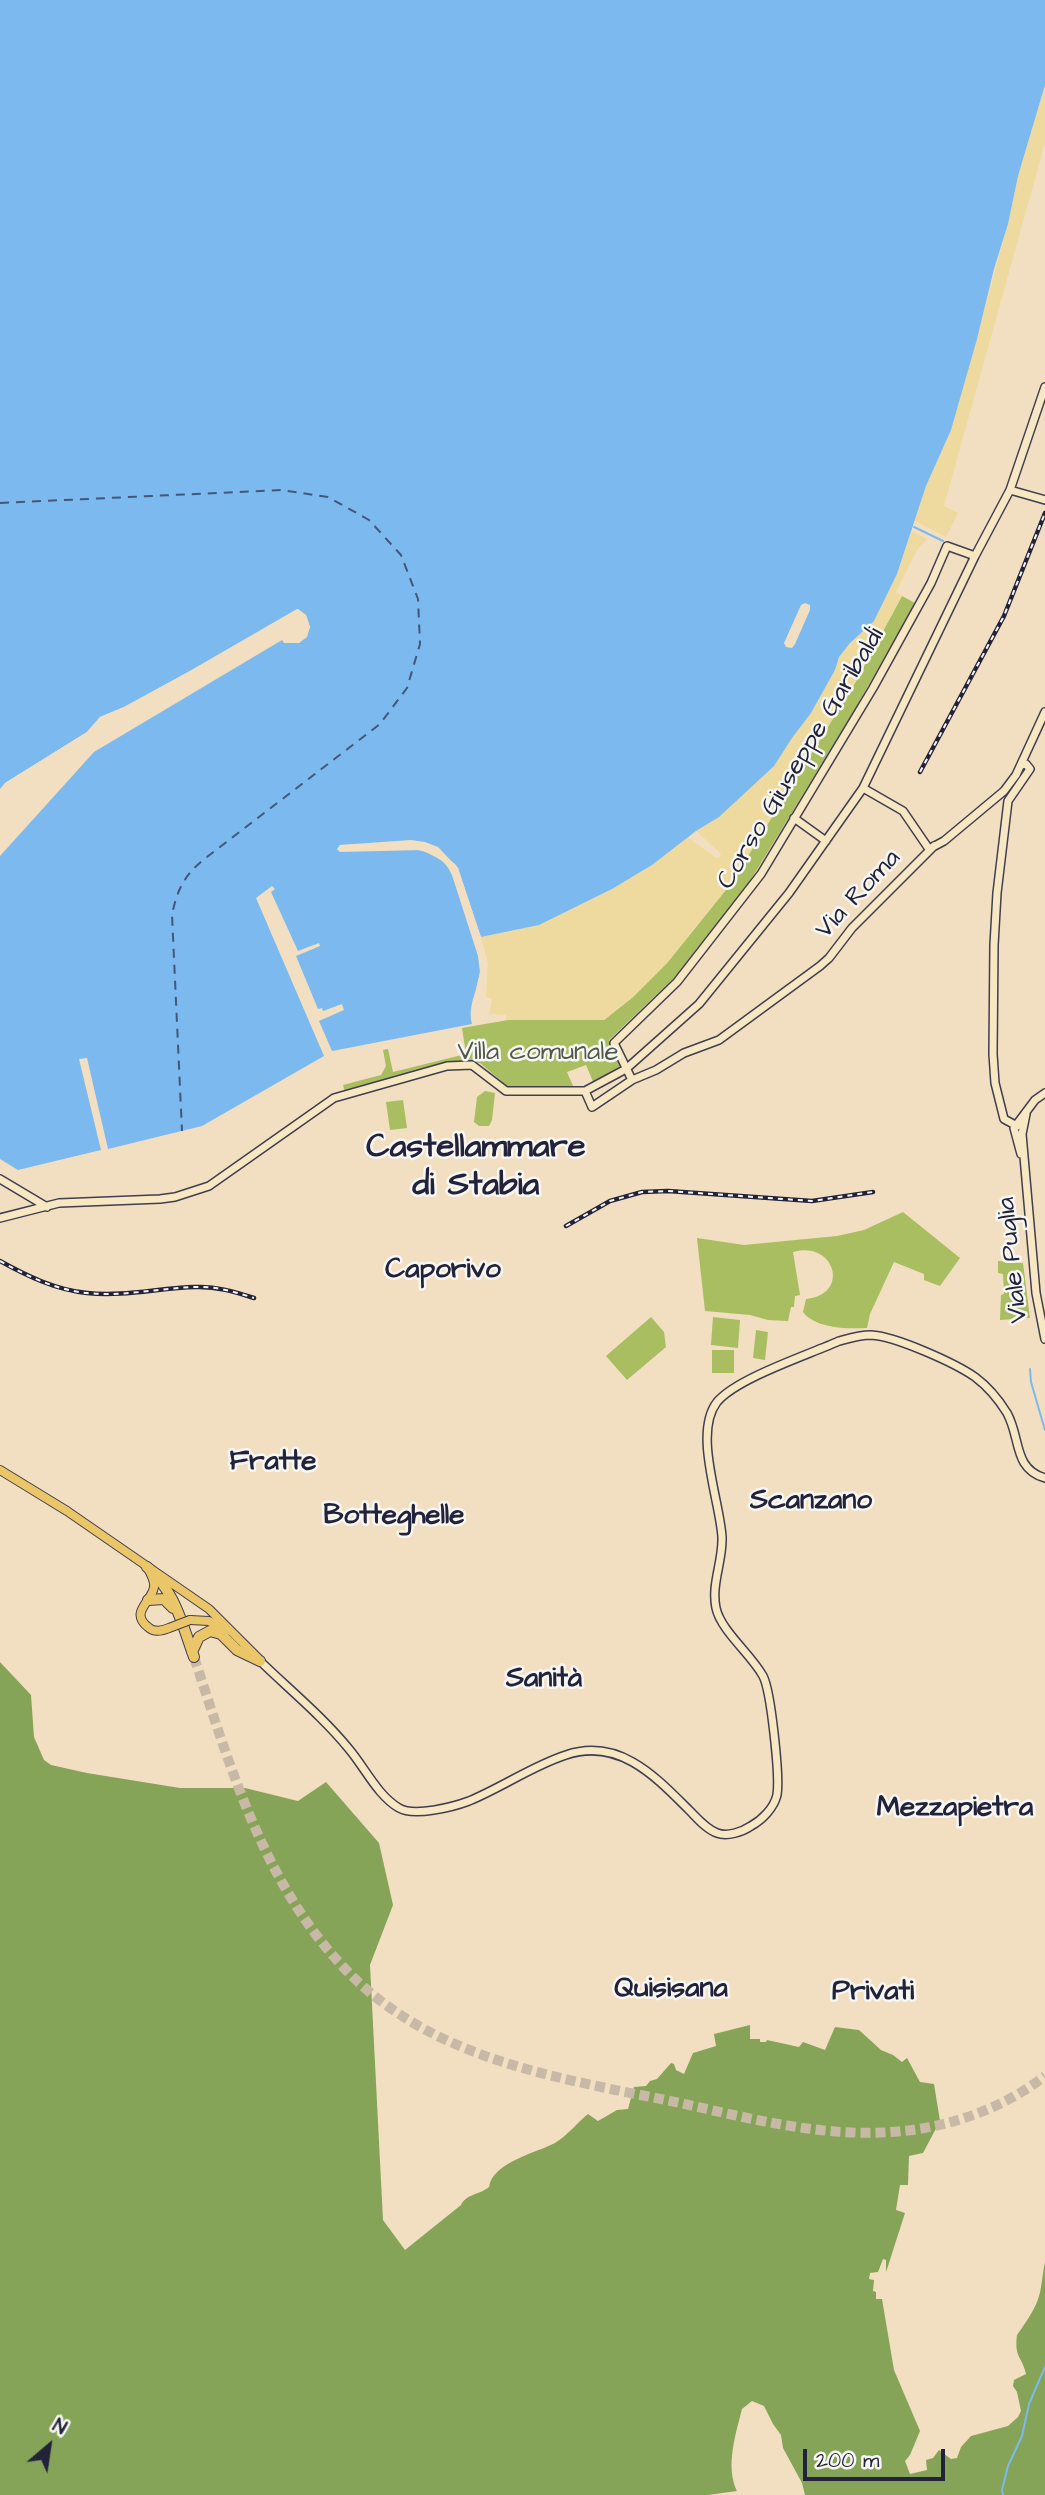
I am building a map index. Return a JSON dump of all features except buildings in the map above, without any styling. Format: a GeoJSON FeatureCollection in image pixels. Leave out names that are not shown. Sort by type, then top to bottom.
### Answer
{"type":"FeatureCollection","features":[{"type":"Feature","properties":{"kind":"highway"},"geometry":{"type":"LineString","coordinates":[[147,1567],[165,1586],[186,1620],[193,1655],[199,1637],[210,1631],[221,1634],[237,1650],[260,1661]]}},
{"type":"Feature","properties":{"kind":"highway"},"geometry":{"type":"LineString","coordinates":[[148,1600],[157,1598],[169,1602],[186,1620]]}},
{"type":"Feature","properties":{"kind":"main road"},"geometry":{"type":"LineString","coordinates":[[0,1470],[67,1511],[209,1609],[260,1661]]}},
{"type":"Feature","properties":{"kind":"main road"},"geometry":{"type":"LineString","coordinates":[[147,1567],[154,1583],[148,1600],[141,1608],[140,1613],[145,1624],[154,1631],[186,1620],[209,1621],[220,1626],[260,1661]]}},
{"type":"Feature","properties":{"kind":"street"},"geometry":{"type":"LineString","coordinates":[[0,1218],[59,1203],[160,1199],[200,1190],[225,1177],[334,1098],[447,1066],[472,1065],[506,1091],[585,1091],[626,1069],[699,1004],[789,893],[863,788],[975,556],[1010,490],[1045,387]]}},
{"type":"Feature","properties":{"kind":"street"},"geometry":{"type":"LineString","coordinates":[[1010,490],[1045,500]]}},
{"type":"Feature","properties":{"kind":"street","name":"Corso Giuseppe Garibaldi"},"geometry":{"type":"LineString","coordinates":[[626,1069],[614,1043],[677,982],[761,874],[918,608],[947,546],[975,556]]}},
{"type":"Feature","properties":{"kind":"street","name":"Via Roma"},"geometry":{"type":"LineString","coordinates":[[585,1091],[592,1107],[632,1080],[656,1070],[684,1053],[719,1040],[829,958],[852,928],[931,847],[944,841],[958,827],[1014,786],[1045,712]]}},
{"type":"Feature","properties":{"kind":"street"},"geometry":{"type":"LineString","coordinates":[[1020,767],[1029,766],[1030,769],[1014,786],[1008,801],[996,894],[993,945],[995,1083],[1004,1119],[1019,1130],[1035,1100],[1045,1093]]}},
{"type":"Feature","properties":{"kind":"street"},"geometry":{"type":"LineString","coordinates":[[863,788],[903,810],[931,847]]}},
{"type":"Feature","properties":{"kind":"street"},"geometry":{"type":"LineString","coordinates":[[1001,795],[1008,801]]}},
{"type":"Feature","properties":{"kind":"street"},"geometry":{"type":"LineString","coordinates":[[794,818],[826,841]]}},
{"type":"Feature","properties":{"kind":"street"},"geometry":{"type":"LineString","coordinates":[[626,1069],[632,1080]]}},
{"type":"Feature","properties":{"kind":"street","name":"Viale Puglia"},"geometry":{"type":"LineString","coordinates":[[1019,1130],[1027,1175],[1036,1293],[1045,1339]]}},
{"type":"Feature","properties":{"kind":"street"},"geometry":{"type":"LineString","coordinates":[[0,1179],[47,1207]]}},
{"type":"Feature","properties":{"kind":"street"},"geometry":{"type":"LineString","coordinates":[[260,1661],[337,1735],[385,1797],[402,1810],[429,1811],[468,1801],[543,1763],[573,1752],[591,1750],[628,1759],[653,1773],[703,1823],[717,1833],[729,1834],[750,1828],[767,1814],[777,1796],[769,1697],[765,1680],[751,1657],[726,1628],[716,1610],[715,1590],[722,1559],[722,1535],[707,1442],[709,1420],[715,1404],[731,1388],[856,1336],[873,1335],[909,1346],[958,1367],[976,1378],[995,1396],[1007,1413],[1023,1463],[1029,1471],[1045,1478]]}},
{"type":"Feature","properties":{"kind":"green space","name":"Villa comunale"},"geometry":{"type":"Polygon","coordinates":[[[902,596],[915,603],[851,716],[750,881],[676,976],[609,1040],[622,1065],[594,1084],[586,1065],[567,1072],[574,1088],[508,1087],[480,1063],[461,1062],[345,1093],[343,1085],[381,1075],[386,1066],[383,1050],[388,1049],[393,1072],[466,1054],[462,1028],[508,1020],[604,1020],[633,997],[667,963],[725,891],[855,683],[902,596]]]}},
{"type":"Feature","properties":{"kind":"green space"},"geometry":{"type":"Polygon","coordinates":[[[485,1091],[495,1093],[492,1120],[489,1126],[479,1126],[474,1122],[477,1097],[485,1091]]]}},
{"type":"Feature","properties":{"kind":"green space"},"geometry":{"type":"Polygon","coordinates":[[[403,1100],[407,1128],[390,1130],[386,1102],[403,1100]]]}},
{"type":"Feature","properties":{"kind":"green space"},"geometry":{"type":"Polygon","coordinates":[[[903,1212],[960,1258],[940,1286],[924,1280],[924,1274],[894,1262],[870,1314],[867,1328],[824,1325],[803,1312],[806,1299],[820,1295],[829,1288],[833,1279],[827,1261],[819,1254],[807,1250],[793,1252],[800,1295],[795,1296],[788,1321],[705,1311],[697,1238],[744,1245],[837,1236],[864,1230],[903,1212]]]}},
{"type":"Feature","properties":{"kind":"green space"},"geometry":{"type":"Polygon","coordinates":[[[998,1261],[1023,1263],[1030,1318],[1000,1320],[1001,1295],[1004,1294],[1003,1274],[998,1273],[998,1261]]]}},
{"type":"Feature","properties":{"kind":"green space"},"geometry":{"type":"Polygon","coordinates":[[[651,1317],[664,1332],[666,1347],[627,1380],[606,1356],[651,1317]]]}},
{"type":"Feature","properties":{"kind":"green space"},"geometry":{"type":"Polygon","coordinates":[[[713,1317],[740,1320],[738,1348],[711,1345],[713,1317]]]}},
{"type":"Feature","properties":{"kind":"green space"},"geometry":{"type":"Polygon","coordinates":[[[756,1330],[768,1332],[765,1360],[753,1358],[756,1330]]]}},
{"type":"Feature","properties":{"kind":"green space"},"geometry":{"type":"Polygon","coordinates":[[[712,1350],[734,1350],[734,1373],[712,1373],[712,1350]]]}},
{"type":"Feature","properties":{"kind":"green space"},"geometry":{"type":"Polygon","coordinates":[[[0,1662],[31,1695],[34,1737],[44,1760],[51,1765],[180,1788],[245,1788],[298,1801],[326,1782],[379,1843],[393,1905],[370,1965],[383,2220],[405,2250],[466,2199],[489,2187],[498,2171],[516,2159],[555,2143],[588,2114],[598,2121],[617,2110],[628,2109],[634,2087],[646,2086],[657,2079],[671,2063],[676,2070],[684,2074],[693,2053],[716,2046],[714,2034],[750,2025],[750,2039],[799,2047],[803,2042],[825,2050],[835,2027],[859,2030],[881,2050],[902,2062],[907,2058],[920,2082],[934,2084],[940,2121],[923,2153],[909,2156],[908,2185],[900,2185],[896,2210],[905,2213],[888,2266],[886,2272],[886,2260],[883,2259],[878,2272],[870,2273],[869,2279],[874,2280],[873,2291],[876,2292],[876,2299],[882,2299],[894,2370],[920,2431],[905,2461],[910,2474],[927,2470],[926,2460],[933,2458],[939,2450],[951,2459],[957,2458],[961,2447],[971,2436],[1008,2426],[1018,2417],[1021,2411],[1013,2386],[1014,2380],[1026,2374],[1017,2353],[1017,2335],[1037,2302],[1045,2262],[1045,2495],[805,2495],[802,2483],[783,2448],[781,2435],[764,2406],[752,2401],[742,2409],[733,2450],[732,2471],[737,2491],[708,2495],[0,2495],[0,1662]]]}},
{"type":"Feature","properties":{"kind":"sand"},"geometry":{"type":"Polygon","coordinates":[[[1045,85],[1045,143],[944,506],[958,513],[946,537],[915,521],[926,486],[951,430],[1008,224],[1018,176],[1045,85]]]}},
{"type":"Feature","properties":{"kind":"sand"},"geometry":{"type":"Polygon","coordinates":[[[912,531],[927,539],[917,550],[896,592],[902,596],[855,683],[725,891],[667,963],[633,997],[604,1020],[506,1020],[506,1015],[489,1014],[492,999],[486,997],[488,964],[481,937],[539,925],[612,889],[652,865],[688,837],[719,858],[721,854],[696,831],[719,817],[792,738],[811,713],[835,670],[839,657],[874,620],[897,574],[912,531]]]}},
{"type":"Feature","properties":{"kind":"water"},"geometry":{"type":"Polygon","coordinates":[[[0,0],[1045,0],[1045,85],[1018,176],[1008,224],[951,430],[926,486],[897,574],[874,621],[839,657],[835,670],[811,713],[774,766],[719,817],[652,865],[612,889],[539,925],[481,937],[458,868],[425,842],[340,845],[337,850],[384,847],[417,850],[443,862],[452,874],[479,961],[479,977],[471,1010],[472,1024],[332,1051],[319,1021],[344,1010],[342,1004],[323,1011],[322,1008],[318,1009],[296,956],[320,946],[319,943],[298,951],[271,892],[275,889],[272,886],[256,898],[324,1056],[202,1126],[108,1149],[87,1058],[79,1059],[101,1150],[18,1170],[0,1159],[0,856],[94,752],[282,640],[284,643],[299,643],[310,627],[306,615],[297,609],[190,671],[100,717],[87,732],[5,783],[0,789],[0,0]]]}},
{"type":"Feature","properties":{"kind":"pier"},"geometry":{"type":"Polygon","coordinates":[[[801,605],[810,605],[810,610],[795,644],[792,648],[786,647],[784,643],[801,605]]]}},
{"type":"Feature","properties":{"kind":"pier"},"geometry":{"type":"Polygon","coordinates":[[[298,609],[306,615],[310,627],[307,637],[299,643],[295,642],[304,635],[307,627],[303,617],[297,613],[191,674],[102,720],[89,735],[7,785],[0,792],[5,783],[87,732],[100,717],[190,671],[298,609]]]}},
{"type":"Feature","properties":{"kind":"pier"},"geometry":{"type":"Polygon","coordinates":[[[411,840],[438,847],[458,868],[482,941],[477,939],[464,898],[482,955],[484,973],[479,990],[476,989],[480,972],[478,956],[452,875],[445,862],[422,850],[340,852],[337,849],[340,845],[411,840]]]}},
{"type":"Feature","properties":{"kind":"waterway"},"geometry":{"type":"LineString","coordinates":[[914,527],[943,541]]}},
{"type":"Feature","properties":{"kind":"waterway"},"geometry":{"type":"LineString","coordinates":[[1030,1369],[1031,1382],[1045,1430]]}},
{"type":"Feature","properties":{"kind":"waterway"},"geometry":{"type":"LineString","coordinates":[[1003,2495],[1008,2466],[1022,2436],[1029,2404],[1045,2367]]}},
{"type":"Feature","properties":{"kind":"ferry route"},"geometry":{"type":"LineString","coordinates":[[0,503],[281,490],[328,497],[369,520],[401,555],[418,599],[420,644],[407,688],[380,724],[203,860],[186,878],[179,891],[172,915],[182,1131]]}},
{"type":"Feature","properties":{"kind":"tunnel"},"geometry":{"type":"LineString","coordinates":[[194,1657],[254,1826],[295,1905],[321,1941],[351,1975],[385,2004],[423,2028],[505,2063],[548,2075],[762,2121],[818,2130],[875,2133],[941,2125],[996,2106],[1045,2076]]}},
{"type":"Feature","properties":{"kind":"railway"},"geometry":{"type":"LineString","coordinates":[[920,772],[1004,616],[1045,513]]}},
{"type":"Feature","properties":{"kind":"railway"},"geometry":{"type":"LineString","coordinates":[[566,1226],[610,1201],[642,1192],[668,1191],[812,1201],[873,1192]]}},
{"type":"Feature","properties":{"kind":"railway"},"geometry":{"type":"LineString","coordinates":[[0,1261],[42,1282],[75,1291],[114,1294],[203,1287],[254,1298]]}},
{"type":"Feature","properties":{"kind":"district","name":"Castellammare di Stabia"},"geometry":{"type":"Point","coordinates":[476,1168]}},
{"type":"Feature","properties":{"kind":"district","name":"Caporivo"},"geometry":{"type":"Point","coordinates":[443,1271]}},
{"type":"Feature","properties":{"kind":"district","name":"Fratte"},"geometry":{"type":"Point","coordinates":[273,1463]}},
{"type":"Feature","properties":{"kind":"district","name":"Scanzano"},"geometry":{"type":"Point","coordinates":[811,1502]}},
{"type":"Feature","properties":{"kind":"district","name":"Botteghelle"},"geometry":{"type":"Point","coordinates":[394,1517]}},
{"type":"Feature","properties":{"kind":"district","name":"Sanità"},"geometry":{"type":"Point","coordinates":[544,1680]}},
{"type":"Feature","properties":{"kind":"district","name":"Mezzapietra"},"geometry":{"type":"Point","coordinates":[955,1809]}},
{"type":"Feature","properties":{"kind":"district","name":"Quisisana"},"geometry":{"type":"Point","coordinates":[671,1990]}},
{"type":"Feature","properties":{"kind":"district","name":"Privati"},"geometry":{"type":"Point","coordinates":[873,1993]}}]}
